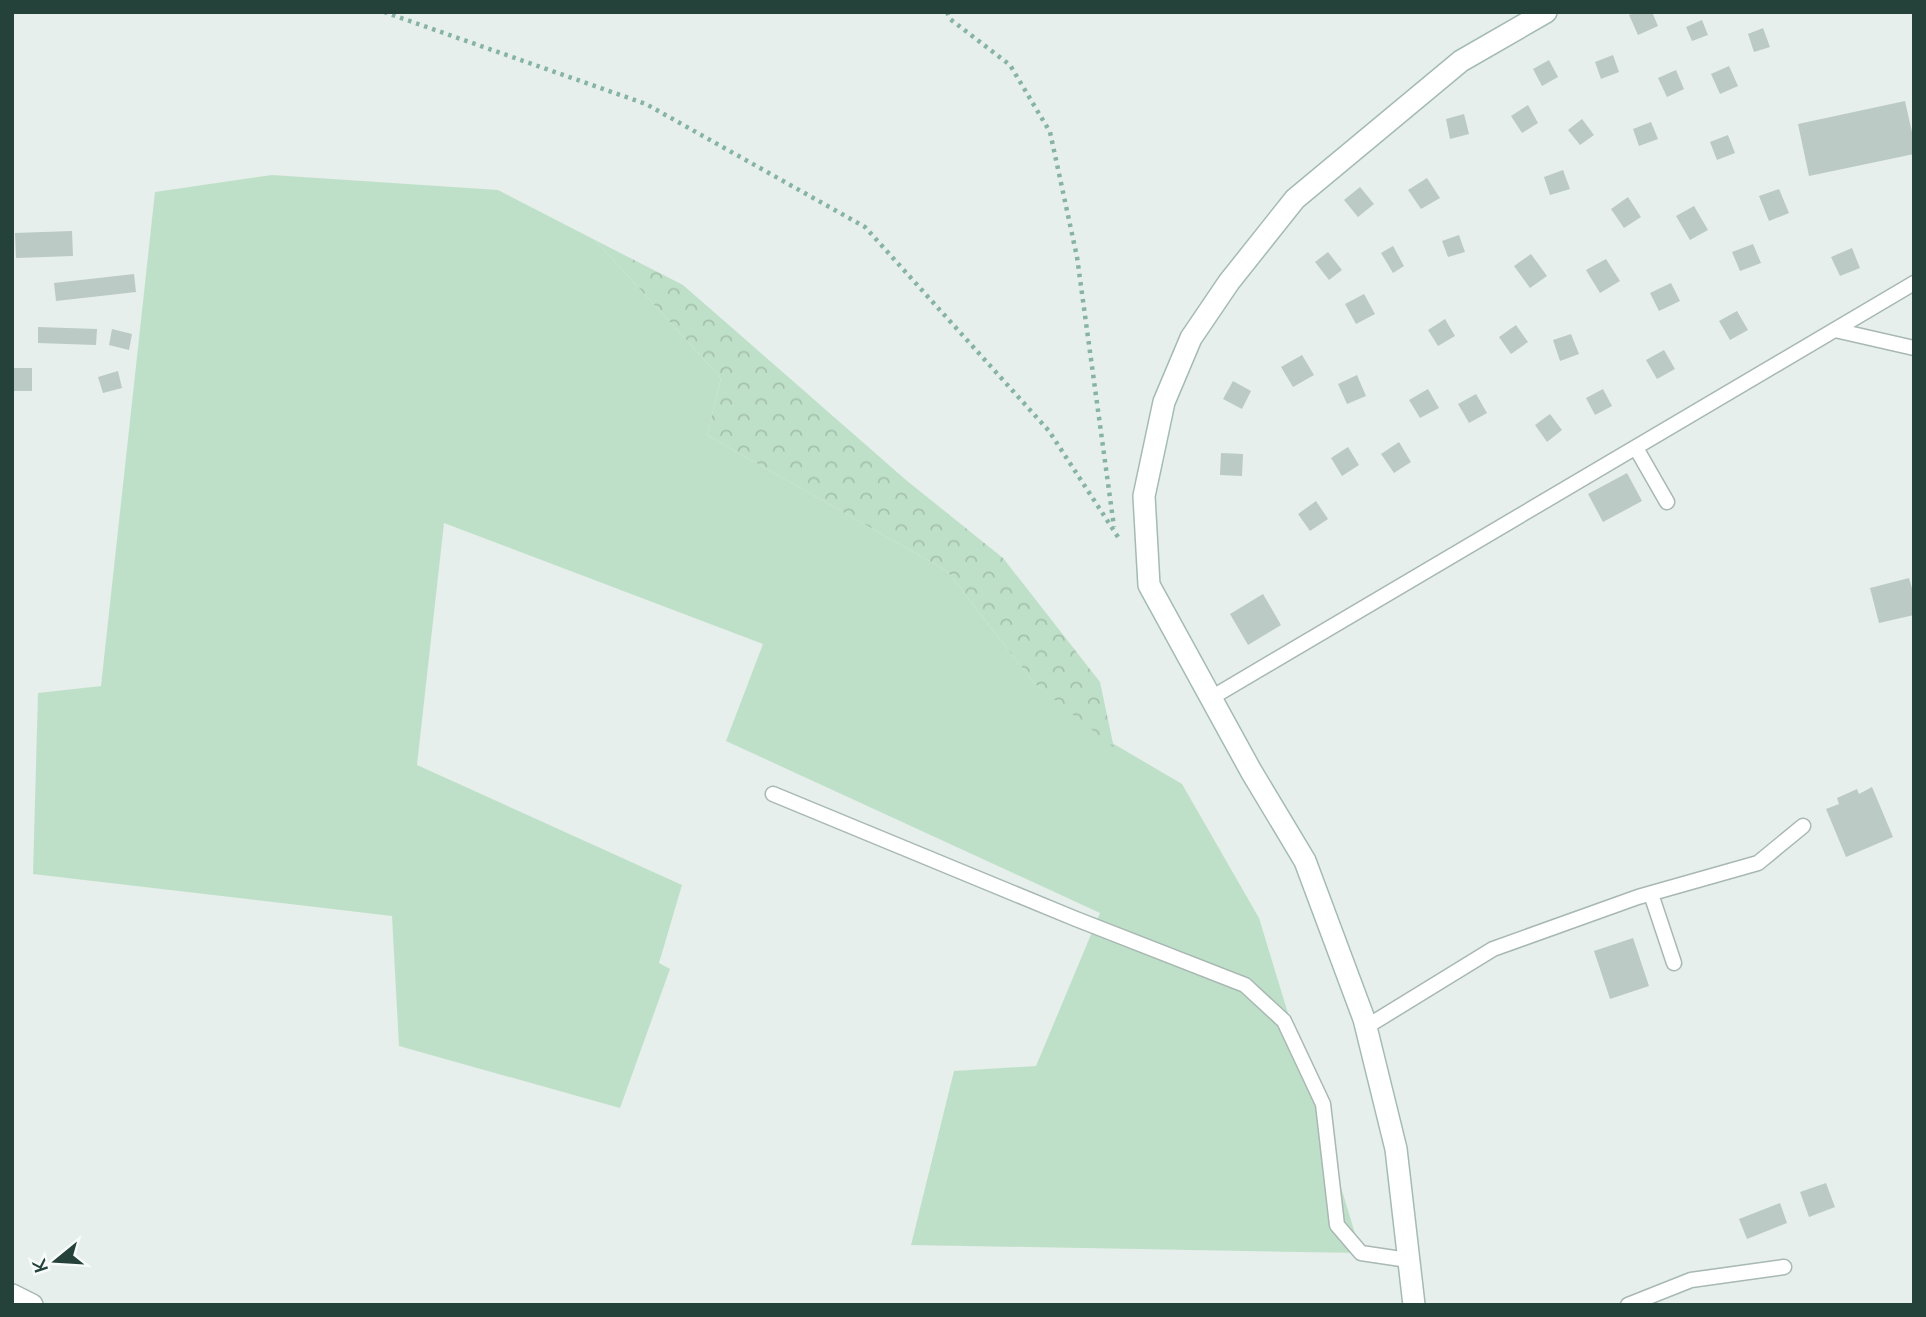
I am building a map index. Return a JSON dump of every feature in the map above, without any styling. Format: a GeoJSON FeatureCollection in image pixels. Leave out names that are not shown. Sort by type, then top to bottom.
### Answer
{"type":"FeatureCollection","features":[{"type":"Feature","properties":{"kind":"street"},"geometry":{"type":"LineString","coordinates":[[1414,1305],[1396,1149],[1366,1027],[1305,861],[1149,585],[1144,496],[1164,402],[1191,338],[1229,282],[1294,199],[1461,61],[1546,12]]}},
{"type":"Feature","properties":{"kind":"street"},"geometry":{"type":"LineString","coordinates":[[12,1295],[32,1305]]}},
{"type":"Feature","properties":{"kind":"lane"},"geometry":{"type":"LineString","coordinates":[[1212,698],[1914,284]]}},
{"type":"Feature","properties":{"kind":"lane"},"geometry":{"type":"LineString","coordinates":[[1835,330],[1914,348]]}},
{"type":"Feature","properties":{"kind":"lane"},"geometry":{"type":"LineString","coordinates":[[1636,448],[1667,502]]}},
{"type":"Feature","properties":{"kind":"lane"},"geometry":{"type":"LineString","coordinates":[[774,794],[1076,919],[1245,985],[1284,1021],[1322,1104],[1337,1225],[1361,1252],[1408,1260]]}},
{"type":"Feature","properties":{"kind":"lane"},"geometry":{"type":"LineString","coordinates":[[1366,1027],[1493,949],[1651,894],[1758,863],[1803,826]]}},
{"type":"Feature","properties":{"kind":"lane"},"geometry":{"type":"LineString","coordinates":[[1651,894],[1674,963]]}},
{"type":"Feature","properties":{"kind":"lane"},"geometry":{"type":"LineString","coordinates":[[1628,1305],[1691,1280],[1784,1267]]}},
{"type":"Feature","properties":{"kind":"path"},"geometry":{"type":"LineString","coordinates":[[384,12],[646,104],[865,227],[1049,430],[1121,542]]}},
{"type":"Feature","properties":{"kind":"path"},"geometry":{"type":"LineString","coordinates":[[947,12],[950,19],[1010,65],[1050,132],[1077,257],[1115,531]]}},
{"type":"Feature","properties":{"kind":"green space"},"geometry":{"type":"Polygon","coordinates":[[[272,175],[498,190],[595,240],[721,378],[707,435],[947,571],[1034,683],[1102,737],[1182,784],[1259,918],[1361,1253],[911,1245],[954,1071],[1036,1066],[1100,913],[726,741],[763,644],[444,523],[417,765],[682,885],[659,963],[670,969],[620,1108],[399,1046],[392,916],[33,874],[38,693],[101,686],[155,192],[272,175]]]}},
{"type":"Feature","properties":{"kind":"green space"},"geometry":{"type":"Polygon","coordinates":[[[595,240],[683,285],[906,480],[1003,558],[1100,682],[1114,748],[1034,683],[947,571],[707,435],[721,378],[595,240]]]}},
{"type":"Feature","properties":{"kind":"building"},"geometry":{"type":"Polygon","coordinates":[[[1635,12],[1652,12],[1658,26],[1638,35],[1629,15],[1635,12]]]}},
{"type":"Feature","properties":{"kind":"building"},"geometry":{"type":"Polygon","coordinates":[[[1702,20],[1708,35],[1692,41],[1686,27],[1702,20]]]}},
{"type":"Feature","properties":{"kind":"building"},"geometry":{"type":"Polygon","coordinates":[[[1763,28],[1770,47],[1754,52],[1748,34],[1763,28]]]}},
{"type":"Feature","properties":{"kind":"building"},"geometry":{"type":"Polygon","coordinates":[[[1613,55],[1619,72],[1601,79],[1595,62],[1613,55]]]}},
{"type":"Feature","properties":{"kind":"building"},"geometry":{"type":"Polygon","coordinates":[[[1549,60],[1558,77],[1542,86],[1533,69],[1549,60]]]}},
{"type":"Feature","properties":{"kind":"building"},"geometry":{"type":"Polygon","coordinates":[[[1729,66],[1738,86],[1720,94],[1711,74],[1729,66]]]}},
{"type":"Feature","properties":{"kind":"building"},"geometry":{"type":"Polygon","coordinates":[[[1676,70],[1684,89],[1667,97],[1658,78],[1676,70]]]}},
{"type":"Feature","properties":{"kind":"building"},"geometry":{"type":"Polygon","coordinates":[[[1905,101],[1914,141],[1914,154],[1809,176],[1798,124],[1905,101]]]}},
{"type":"Feature","properties":{"kind":"building"},"geometry":{"type":"Polygon","coordinates":[[[1528,105],[1538,123],[1522,133],[1511,116],[1528,105]]]}},
{"type":"Feature","properties":{"kind":"building"},"geometry":{"type":"Polygon","coordinates":[[[1464,114],[1469,134],[1450,139],[1446,119],[1464,114]]]}},
{"type":"Feature","properties":{"kind":"building"},"geometry":{"type":"Polygon","coordinates":[[[1582,119],[1594,135],[1580,145],[1568,130],[1582,119]]]}},
{"type":"Feature","properties":{"kind":"building"},"geometry":{"type":"Polygon","coordinates":[[[1651,122],[1658,139],[1639,146],[1633,129],[1651,122]]]}},
{"type":"Feature","properties":{"kind":"building"},"geometry":{"type":"Polygon","coordinates":[[[1728,135],[1735,153],[1717,160],[1710,142],[1728,135]]]}},
{"type":"Feature","properties":{"kind":"building"},"geometry":{"type":"Polygon","coordinates":[[[1563,170],[1570,189],[1550,195],[1544,177],[1563,170]]]}},
{"type":"Feature","properties":{"kind":"building"},"geometry":{"type":"Polygon","coordinates":[[[1427,178],[1440,198],[1421,209],[1408,190],[1427,178]]]}},
{"type":"Feature","properties":{"kind":"building"},"geometry":{"type":"Polygon","coordinates":[[[1360,187],[1374,204],[1358,217],[1344,200],[1360,187]]]}},
{"type":"Feature","properties":{"kind":"building"},"geometry":{"type":"Polygon","coordinates":[[[1779,189],[1789,213],[1769,221],[1759,196],[1779,189]]]}},
{"type":"Feature","properties":{"kind":"building"},"geometry":{"type":"Polygon","coordinates":[[[1628,197],[1641,217],[1624,228],[1611,209],[1628,197]]]}},
{"type":"Feature","properties":{"kind":"building"},"geometry":{"type":"Polygon","coordinates":[[[1694,206],[1708,230],[1690,240],[1676,216],[1694,206]]]}},
{"type":"Feature","properties":{"kind":"building"},"geometry":{"type":"Polygon","coordinates":[[[72,231],[73,256],[16,258],[15,233],[72,231]]]}},
{"type":"Feature","properties":{"kind":"building"},"geometry":{"type":"Polygon","coordinates":[[[1459,235],[1465,252],[1448,257],[1442,241],[1459,235]]]}},
{"type":"Feature","properties":{"kind":"building"},"geometry":{"type":"Polygon","coordinates":[[[1753,244],[1761,263],[1740,271],[1732,252],[1753,244]]]}},
{"type":"Feature","properties":{"kind":"building"},"geometry":{"type":"Polygon","coordinates":[[[1393,246],[1404,266],[1393,273],[1381,253],[1393,246]]]}},
{"type":"Feature","properties":{"kind":"building"},"geometry":{"type":"Polygon","coordinates":[[[1852,248],[1860,268],[1840,276],[1831,257],[1852,248]]]}},
{"type":"Feature","properties":{"kind":"building"},"geometry":{"type":"Polygon","coordinates":[[[1328,252],[1342,270],[1329,280],[1315,262],[1328,252]]]}},
{"type":"Feature","properties":{"kind":"building"},"geometry":{"type":"Polygon","coordinates":[[[1531,254],[1547,276],[1530,288],[1514,266],[1531,254]]]}},
{"type":"Feature","properties":{"kind":"building"},"geometry":{"type":"Polygon","coordinates":[[[1606,259],[1620,281],[1600,293],[1586,270],[1606,259]]]}},
{"type":"Feature","properties":{"kind":"building"},"geometry":{"type":"Polygon","coordinates":[[[134,274],[136,292],[56,301],[54,283],[134,274]]]}},
{"type":"Feature","properties":{"kind":"building"},"geometry":{"type":"Polygon","coordinates":[[[1671,283],[1680,301],[1659,311],[1650,293],[1671,283]]]}},
{"type":"Feature","properties":{"kind":"building"},"geometry":{"type":"Polygon","coordinates":[[[1364,294],[1375,314],[1356,324],[1345,304],[1364,294]]]}},
{"type":"Feature","properties":{"kind":"building"},"geometry":{"type":"Polygon","coordinates":[[[1737,311],[1748,330],[1730,340],[1719,321],[1737,311]]]}},
{"type":"Feature","properties":{"kind":"building"},"geometry":{"type":"Polygon","coordinates":[[[1445,319],[1455,336],[1438,346],[1428,330],[1445,319]]]}},
{"type":"Feature","properties":{"kind":"building"},"geometry":{"type":"Polygon","coordinates":[[[1516,325],[1528,342],[1511,354],[1499,337],[1516,325]]]}},
{"type":"Feature","properties":{"kind":"building"},"geometry":{"type":"Polygon","coordinates":[[[38,327],[97,329],[96,345],[38,343],[38,327]]]}},
{"type":"Feature","properties":{"kind":"building"},"geometry":{"type":"Polygon","coordinates":[[[112,329],[132,334],[129,350],[109,345],[112,329]]]}},
{"type":"Feature","properties":{"kind":"building"},"geometry":{"type":"Polygon","coordinates":[[[1571,334],[1579,354],[1560,361],[1553,340],[1571,334]]]}},
{"type":"Feature","properties":{"kind":"building"},"geometry":{"type":"Polygon","coordinates":[[[1664,350],[1675,369],[1657,379],[1646,360],[1664,350]]]}},
{"type":"Feature","properties":{"kind":"building"},"geometry":{"type":"Polygon","coordinates":[[[1302,355],[1314,375],[1293,387],[1281,367],[1302,355]]]}},
{"type":"Feature","properties":{"kind":"building"},"geometry":{"type":"Polygon","coordinates":[[[12,368],[32,368],[32,391],[12,391],[12,368]]]}},
{"type":"Feature","properties":{"kind":"building"},"geometry":{"type":"Polygon","coordinates":[[[118,371],[122,388],[103,393],[98,377],[118,371]]]}},
{"type":"Feature","properties":{"kind":"building"},"geometry":{"type":"Polygon","coordinates":[[[1357,375],[1366,396],[1347,404],[1338,384],[1357,375]]]}},
{"type":"Feature","properties":{"kind":"building"},"geometry":{"type":"Polygon","coordinates":[[[1233,381],[1251,391],[1242,409],[1223,399],[1233,381]]]}},
{"type":"Feature","properties":{"kind":"building"},"geometry":{"type":"Polygon","coordinates":[[[1428,389],[1439,408],[1420,418],[1409,400],[1428,389]]]}},
{"type":"Feature","properties":{"kind":"building"},"geometry":{"type":"Polygon","coordinates":[[[1603,389],[1612,406],[1595,415],[1586,398],[1603,389]]]}},
{"type":"Feature","properties":{"kind":"building"},"geometry":{"type":"Polygon","coordinates":[[[1476,394],[1487,413],[1469,423],[1458,404],[1476,394]]]}},
{"type":"Feature","properties":{"kind":"building"},"geometry":{"type":"Polygon","coordinates":[[[1550,414],[1562,430],[1547,442],[1535,425],[1550,414]]]}},
{"type":"Feature","properties":{"kind":"building"},"geometry":{"type":"Polygon","coordinates":[[[1399,442],[1411,462],[1394,473],[1381,454],[1399,442]]]}},
{"type":"Feature","properties":{"kind":"building"},"geometry":{"type":"Polygon","coordinates":[[[1348,447],[1359,465],[1342,476],[1331,458],[1348,447]]]}},
{"type":"Feature","properties":{"kind":"building"},"geometry":{"type":"Polygon","coordinates":[[[1221,453],[1243,454],[1242,476],[1220,475],[1221,453]]]}},
{"type":"Feature","properties":{"kind":"building"},"geometry":{"type":"Polygon","coordinates":[[[1627,473],[1642,501],[1603,522],[1588,494],[1627,473]]]}},
{"type":"Feature","properties":{"kind":"building"},"geometry":{"type":"Polygon","coordinates":[[[1316,501],[1328,519],[1310,531],[1298,514],[1316,501]]]}},
{"type":"Feature","properties":{"kind":"building"},"geometry":{"type":"Polygon","coordinates":[[[1909,578],[1914,595],[1914,615],[1879,623],[1870,588],[1909,578]]]}},
{"type":"Feature","properties":{"kind":"building"},"geometry":{"type":"Polygon","coordinates":[[[1263,594],[1281,625],[1248,645],[1230,614],[1263,594]]]}},
{"type":"Feature","properties":{"kind":"building"},"geometry":{"type":"Polygon","coordinates":[[[1872,787],[1893,837],[1846,857],[1826,809],[1839,804],[1837,798],[1857,789],[1859,794],[1872,787]]]}},
{"type":"Feature","properties":{"kind":"building"},"geometry":{"type":"Polygon","coordinates":[[[1633,938],[1649,986],[1610,999],[1594,951],[1633,938]]]}},
{"type":"Feature","properties":{"kind":"building"},"geometry":{"type":"Polygon","coordinates":[[[1826,1183],[1835,1207],[1809,1217],[1800,1192],[1826,1183]]]}},
{"type":"Feature","properties":{"kind":"building"},"geometry":{"type":"Polygon","coordinates":[[[1780,1203],[1787,1223],[1747,1239],[1739,1219],[1780,1203]]]}}]}
